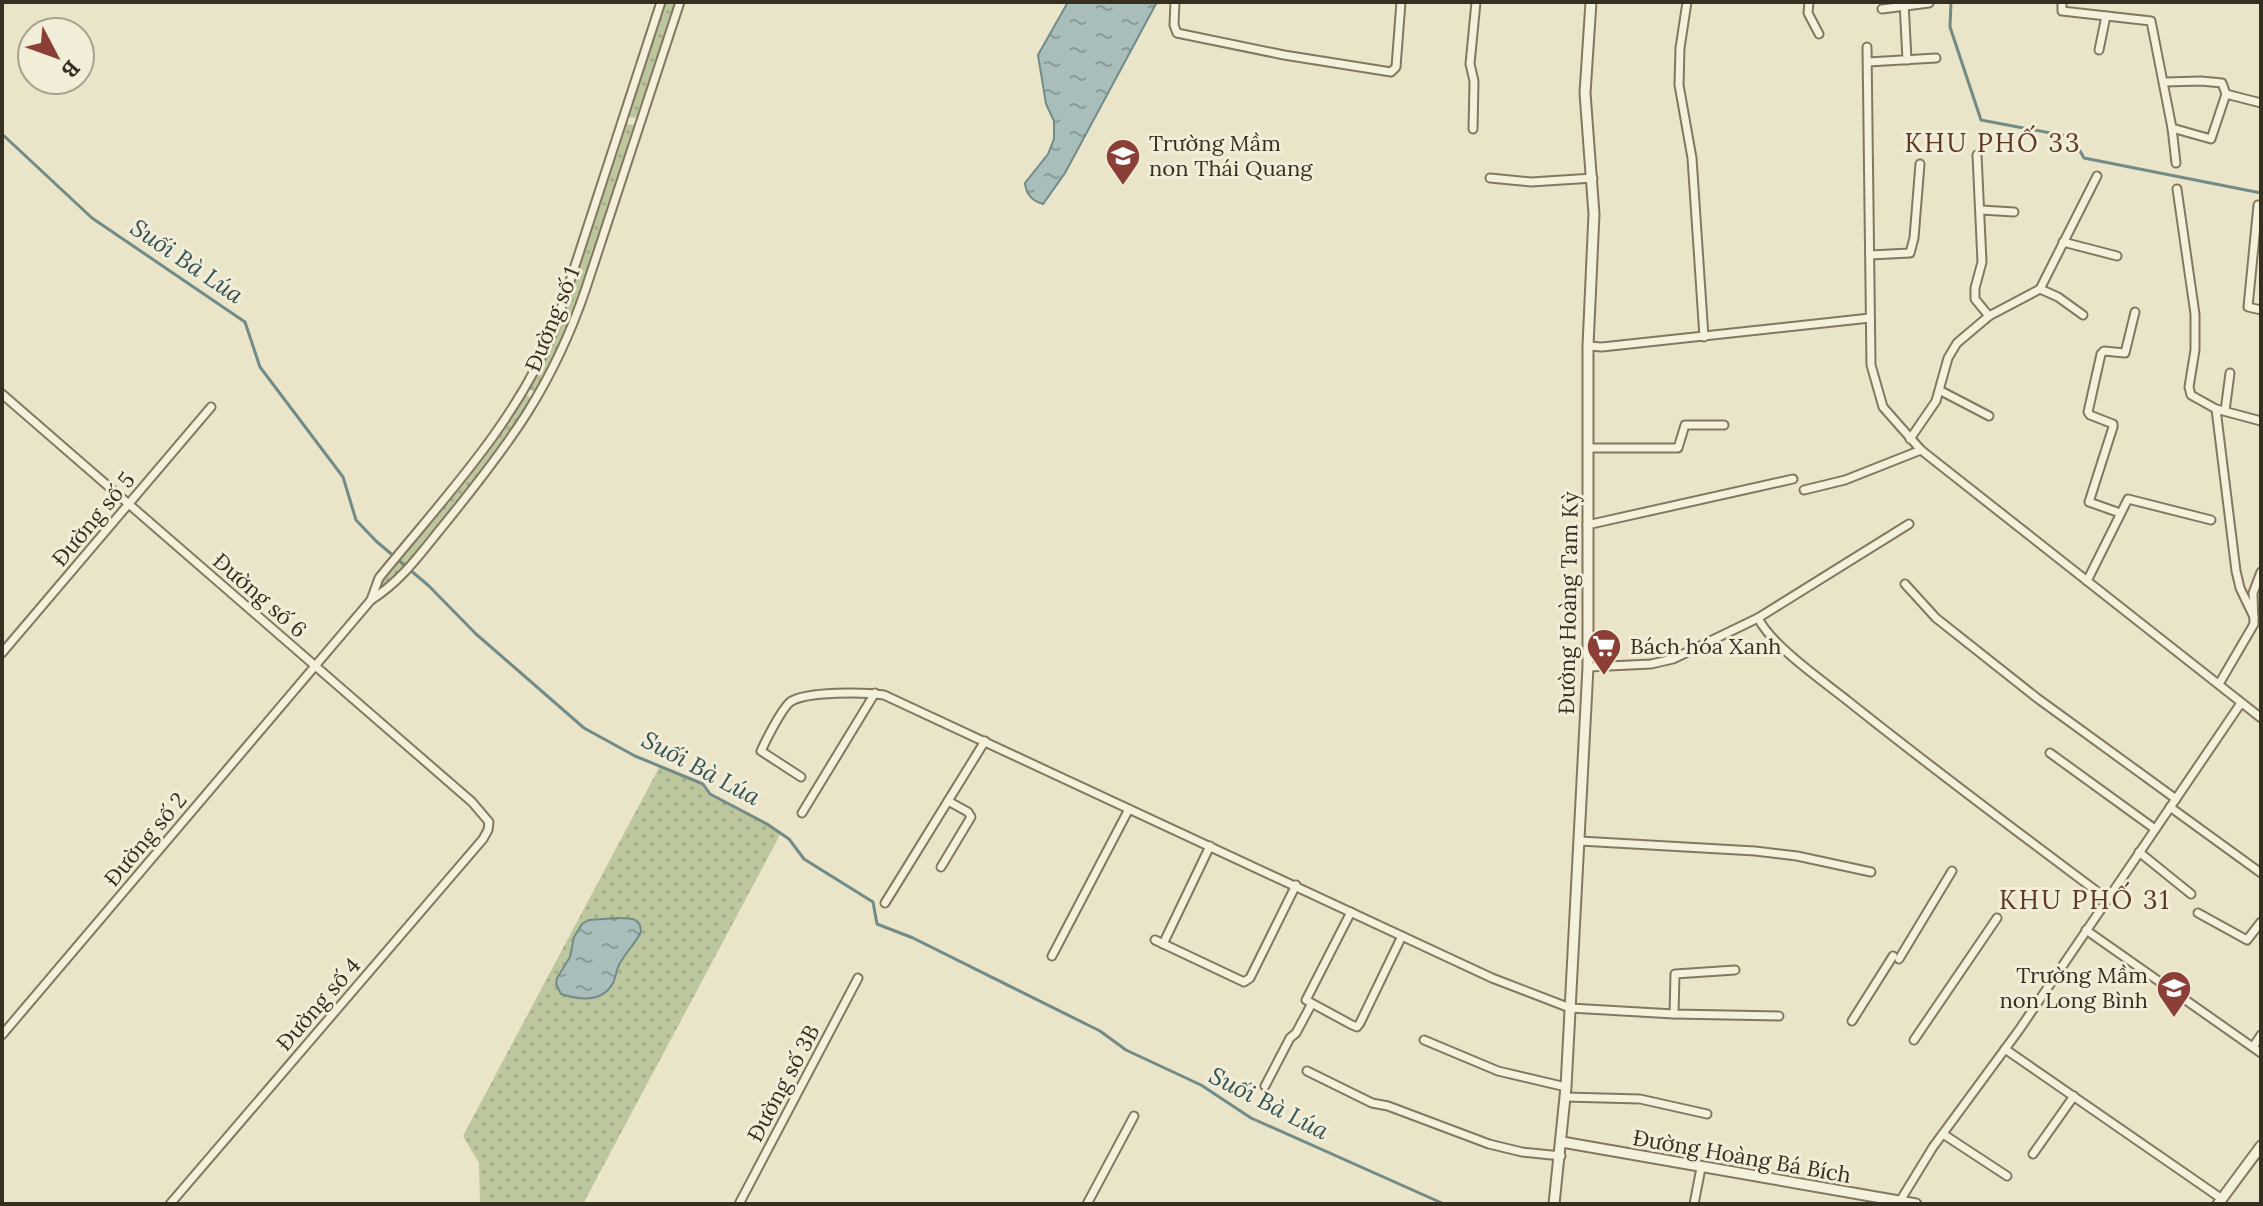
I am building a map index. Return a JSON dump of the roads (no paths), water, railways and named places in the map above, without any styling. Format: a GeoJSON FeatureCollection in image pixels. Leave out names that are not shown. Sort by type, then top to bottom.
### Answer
{"type":"FeatureCollection","features":[{"type":"Feature","properties":{"kind":"street","name":"Đường số 1"},"geometry":{"type":"LineString","coordinates":[[371,600],[379,578],[490,443],[525,390],[555,327],[661,2]]}},
{"type":"Feature","properties":{"kind":"street","name":"Đường số 1"},"geometry":{"type":"LineString","coordinates":[[316,667],[371,600],[401,577],[418,557],[508,445],[539,398],[571,333],[680,2]]}},
{"type":"Feature","properties":{"kind":"street"},"geometry":{"type":"LineString","coordinates":[[1175,2],[1174,25],[1177,33],[1284,55],[1391,72],[1396,67],[1401,2]]}},
{"type":"Feature","properties":{"kind":"street"},"geometry":{"type":"LineString","coordinates":[[1473,129],[1474,81],[1470,64],[1476,2]]}},
{"type":"Feature","properties":{"kind":"street","name":"Đường Hoàng Tam Kỳ"},"geometry":{"type":"LineString","coordinates":[[1554,1204],[1566,1092],[1588,667],[1588,346],[1593,178],[1585,93],[1591,2]]}},
{"type":"Feature","properties":{"kind":"street"},"geometry":{"type":"LineString","coordinates":[[1687,2],[1680,48],[1679,85],[1692,158],[1704,337]]}},
{"type":"Feature","properties":{"kind":"street"},"geometry":{"type":"LineString","coordinates":[[1809,2],[1808,13],[1819,34]]}},
{"type":"Feature","properties":{"kind":"street"},"geometry":{"type":"LineString","coordinates":[[2062,2],[2062,11],[2151,21],[2176,163]]}},
{"type":"Feature","properties":{"kind":"street"},"geometry":{"type":"LineString","coordinates":[[1882,9],[1904,3],[1929,3]]}},
{"type":"Feature","properties":{"kind":"street"},"geometry":{"type":"LineString","coordinates":[[1904,3],[1907,60]]}},
{"type":"Feature","properties":{"kind":"street"},"geometry":{"type":"LineString","coordinates":[[2099,50],[2106,16]]}},
{"type":"Feature","properties":{"kind":"street"},"geometry":{"type":"LineString","coordinates":[[1867,47],[1871,365],[1878,395],[1889,415],[1921,450],[2261,718]]}},
{"type":"Feature","properties":{"kind":"street"},"geometry":{"type":"LineString","coordinates":[[1868,62],[1936,58]]}},
{"type":"Feature","properties":{"kind":"street"},"geometry":{"type":"LineString","coordinates":[[2164,82],[2222,83],[2226,94],[2211,139],[2172,128]]}},
{"type":"Feature","properties":{"kind":"street"},"geometry":{"type":"LineString","coordinates":[[2226,94],[2261,103]]}},
{"type":"Feature","properties":{"kind":"street"},"geometry":{"type":"LineString","coordinates":[[623,120],[641,122]]}},
{"type":"Feature","properties":{"kind":"street"},"geometry":{"type":"LineString","coordinates":[[1977,155],[1982,262],[1975,299],[1989,316]]}},
{"type":"Feature","properties":{"kind":"street"},"geometry":{"type":"LineString","coordinates":[[1870,255],[1906,255],[1912,250],[1920,164]]}},
{"type":"Feature","properties":{"kind":"street"},"geometry":{"type":"LineString","coordinates":[[1910,439],[1941,391],[1948,358],[1957,343],[1989,316],[2040,289],[2097,176]]}},
{"type":"Feature","properties":{"kind":"street"},"geometry":{"type":"LineString","coordinates":[[1490,178],[1531,182],[1593,178]]}},
{"type":"Feature","properties":{"kind":"street"},"geometry":{"type":"LineString","coordinates":[[2177,189],[2195,314],[2191,395],[2220,410],[2261,421]]}},
{"type":"Feature","properties":{"kind":"street"},"geometry":{"type":"LineString","coordinates":[[2258,205],[2248,307],[2261,310]]}},
{"type":"Feature","properties":{"kind":"street"},"geometry":{"type":"LineString","coordinates":[[1981,210],[2014,212]]}},
{"type":"Feature","properties":{"kind":"street"},"geometry":{"type":"LineString","coordinates":[[2063,242],[2117,256]]}},
{"type":"Feature","properties":{"kind":"street"},"geometry":{"type":"LineString","coordinates":[[2040,289],[2058,297],[2083,315]]}},
{"type":"Feature","properties":{"kind":"street"},"geometry":{"type":"LineString","coordinates":[[2120,513],[2089,502],[2113,424],[2088,412],[2101,354],[2104,351],[2125,353],[2135,312]]}},
{"type":"Feature","properties":{"kind":"street"},"geometry":{"type":"LineString","coordinates":[[1588,346],[1704,337],[1870,318]]}},
{"type":"Feature","properties":{"kind":"street"},"geometry":{"type":"LineString","coordinates":[[2230,373],[2220,410],[2236,571],[2240,588],[2254,617]]}},
{"type":"Feature","properties":{"kind":"street"},"geometry":{"type":"LineString","coordinates":[[525,390],[539,398]]}},
{"type":"Feature","properties":{"kind":"street"},"geometry":{"type":"LineString","coordinates":[[1941,391],[1989,416]]}},
{"type":"Feature","properties":{"kind":"street","name":"Đường số 6"},"geometry":{"type":"LineString","coordinates":[[2,394],[480,810],[488,818],[489,825]]}},
{"type":"Feature","properties":{"kind":"street","name":"Đường số 5"},"geometry":{"type":"LineString","coordinates":[[2,653],[211,407]]}},
{"type":"Feature","properties":{"kind":"street"},"geometry":{"type":"LineString","coordinates":[[1588,448],[1678,448],[1685,425],[1724,425]]}},
{"type":"Feature","properties":{"kind":"street"},"geometry":{"type":"LineString","coordinates":[[1804,490],[1845,480],[1921,450]]}},
{"type":"Feature","properties":{"kind":"street"},"geometry":{"type":"LineString","coordinates":[[1587,525],[1793,479]]}},
{"type":"Feature","properties":{"kind":"street"},"geometry":{"type":"LineString","coordinates":[[2087,581],[2125,502],[2131,498],[2211,520]]}},
{"type":"Feature","properties":{"kind":"street"},"geometry":{"type":"LineString","coordinates":[[1588,667],[1651,664],[1673,659],[1758,618],[1909,524]]}},
{"type":"Feature","properties":{"kind":"street"},"geometry":{"type":"LineString","coordinates":[[2219,684],[2251,629],[2253,593],[2261,572]]}},
{"type":"Feature","properties":{"kind":"street"},"geometry":{"type":"LineString","coordinates":[[1905,584],[1936,618],[2014,680],[2176,799]]}},
{"type":"Feature","properties":{"kind":"street"},"geometry":{"type":"LineString","coordinates":[[1758,618],[1768,632],[1808,669],[1922,760],[2107,899]]}},
{"type":"Feature","properties":{"kind":"street","name":"Đường số 2"},"geometry":{"type":"LineString","coordinates":[[2,1035],[316,667]]}},
{"type":"Feature","properties":{"kind":"street"},"geometry":{"type":"LineString","coordinates":[[801,777],[761,751],[789,704],[798,699],[838,693],[875,693],[899,700],[1492,978],[1570,1008],[1779,1016]]}},
{"type":"Feature","properties":{"kind":"street"},"geometry":{"type":"LineString","coordinates":[[802,813],[875,693]]}},
{"type":"Feature","properties":{"kind":"street"},"geometry":{"type":"LineString","coordinates":[[1900,1201],[2241,703]]}},
{"type":"Feature","properties":{"kind":"street"},"geometry":{"type":"LineString","coordinates":[[885,903],[985,741]]}},
{"type":"Feature","properties":{"kind":"street"},"geometry":{"type":"LineString","coordinates":[[2050,753],[2155,829]]}},
{"type":"Feature","properties":{"kind":"street"},"geometry":{"type":"LineString","coordinates":[[941,867],[971,817],[948,801]]}},
{"type":"Feature","properties":{"kind":"street"},"geometry":{"type":"LineString","coordinates":[[2170,807],[2261,873]]}},
{"type":"Feature","properties":{"kind":"street"},"geometry":{"type":"LineString","coordinates":[[1052,956],[1129,809]]}},
{"type":"Feature","properties":{"kind":"street","name":"Đường số 4"},"geometry":{"type":"LineString","coordinates":[[170,1204],[483,839],[489,825]]}},
{"type":"Feature","properties":{"kind":"street"},"geometry":{"type":"LineString","coordinates":[[1580,841],[1755,851],[1797,856],[1871,872]]}},
{"type":"Feature","properties":{"kind":"street"},"geometry":{"type":"LineString","coordinates":[[1210,846],[1159,942],[1244,982],[1250,978],[1296,885]]}},
{"type":"Feature","properties":{"kind":"street"},"geometry":{"type":"LineString","coordinates":[[2139,852],[2191,894]]}},
{"type":"Feature","properties":{"kind":"street"},"geometry":{"type":"LineString","coordinates":[[1852,1021],[1952,871]]}},
{"type":"Feature","properties":{"kind":"street"},"geometry":{"type":"LineString","coordinates":[[1351,912],[1306,999],[1311,1005],[1352,1025],[1358,1026],[1402,936]]}},
{"type":"Feature","properties":{"kind":"street"},"geometry":{"type":"LineString","coordinates":[[2198,913],[2247,940],[2261,922]]}},
{"type":"Feature","properties":{"kind":"street"},"geometry":{"type":"LineString","coordinates":[[1914,1040],[1997,918]]}},
{"type":"Feature","properties":{"kind":"street"},"geometry":{"type":"LineString","coordinates":[[2086,930],[2261,1053]]}},
{"type":"Feature","properties":{"kind":"street"},"geometry":{"type":"LineString","coordinates":[[1674,1014],[1675,974],[1735,970]]}},
{"type":"Feature","properties":{"kind":"street","name":"Đường số 3B"},"geometry":{"type":"LineString","coordinates":[[739,1204],[858,978]]}},
{"type":"Feature","properties":{"kind":"street"},"geometry":{"type":"LineString","coordinates":[[1265,1086],[1311,1005]]}},
{"type":"Feature","properties":{"kind":"street"},"geometry":{"type":"LineString","coordinates":[[2253,1047],[2261,1035]]}},
{"type":"Feature","properties":{"kind":"street"},"geometry":{"type":"LineString","coordinates":[[1424,1040],[1498,1071],[1566,1092],[1628,1098],[1707,1114]]}},
{"type":"Feature","properties":{"kind":"street"},"geometry":{"type":"LineString","coordinates":[[2005,1049],[2220,1202],[2261,1146]]}},
{"type":"Feature","properties":{"kind":"street"},"geometry":{"type":"LineString","coordinates":[[1307,1071],[1372,1103],[1401,1110],[1489,1144],[1561,1156]]}},
{"type":"Feature","properties":{"kind":"street"},"geometry":{"type":"LineString","coordinates":[[2033,1154],[2074,1096]]}},
{"type":"Feature","properties":{"kind":"street"},"geometry":{"type":"LineString","coordinates":[[1087,1204],[1134,1116]]}},
{"type":"Feature","properties":{"kind":"street"},"geometry":{"type":"LineString","coordinates":[[1943,1134],[2007,1176]]}},
{"type":"Feature","properties":{"kind":"street","name":"Đường Hoàng Bá Bích"},"geometry":{"type":"LineString","coordinates":[[1562,1142],[1916,1204]]}},
{"type":"Feature","properties":{"kind":"street"},"geometry":{"type":"LineString","coordinates":[[1694,1204],[1701,1168]]}},
{"type":"Feature","properties":{"kind":"water"},"geometry":{"type":"Polygon","coordinates":[[[1068,2],[1157,2],[1065,173],[1043,204],[1030,197],[1025,183],[1048,154],[1054,139],[1054,121],[1046,104],[1038,55],[1068,2]]]}},
{"type":"Feature","properties":{"kind":"water"},"geometry":{"type":"Polygon","coordinates":[[[617,918],[637,921],[641,932],[621,961],[613,983],[596,997],[575,998],[561,994],[556,984],[557,978],[570,957],[574,937],[582,924],[589,920],[617,918]]]}},
{"type":"Feature","properties":{"kind":"waterway"},"geometry":{"type":"LineString","coordinates":[[1951,2],[1950,27],[1981,120],[2072,137],[2084,158],[2261,193]]}},
{"type":"Feature","properties":{"kind":"waterway","name":"Suối Bà Lúa"},"geometry":{"type":"LineString","coordinates":[[2,134],[92,218],[245,322],[260,367],[343,477],[356,520],[429,586],[476,634],[584,728],[635,756],[703,784],[710,794],[767,824],[789,839],[804,859],[873,902],[877,924],[913,938],[1100,1031],[1126,1050],[1201,1085],[1251,1118],[1444,1204]]}},
{"type":"Feature","properties":{"kind":"place","name":"Trường Mầm non Thái Quang"},"geometry":{"type":"Point","coordinates":[1123,187]}},
{"type":"Feature","properties":{"kind":"place","name":"Bách hóa Xanh"},"geometry":{"type":"Point","coordinates":[1604,677]}},
{"type":"Feature","properties":{"kind":"place","name":"Trường Mầm non Long Bình"},"geometry":{"type":"Point","coordinates":[2174,1019]}},
{"type":"Feature","properties":{"kind":"district","name":"KHU PHỐ 33"},"geometry":{"type":"Point","coordinates":[1993,142]}},
{"type":"Feature","properties":{"kind":"district","name":"KHU PHỐ 31"},"geometry":{"type":"Point","coordinates":[2085,899]}}]}
